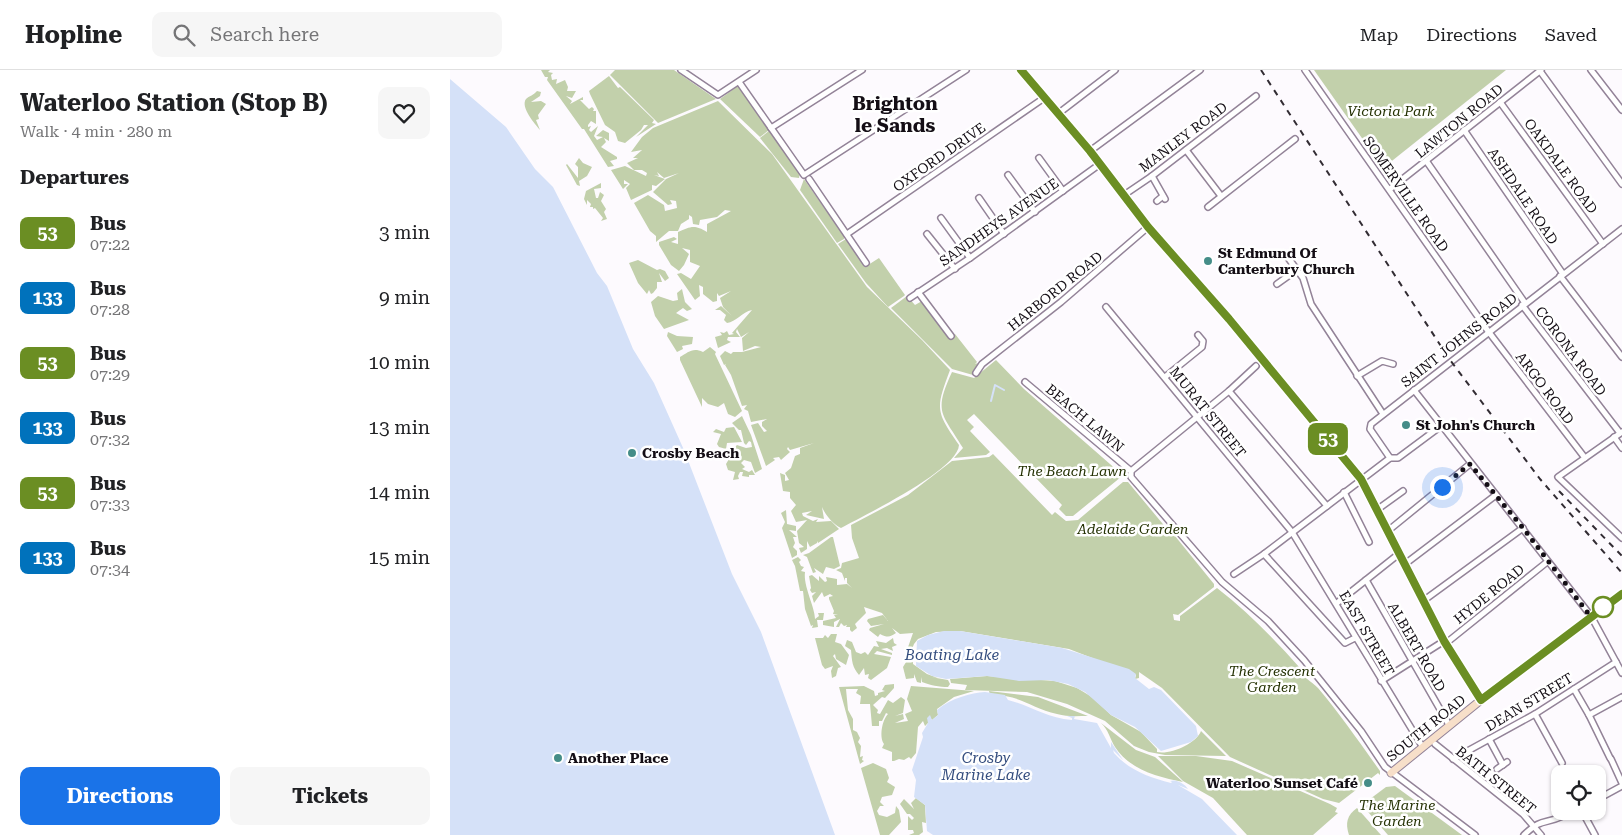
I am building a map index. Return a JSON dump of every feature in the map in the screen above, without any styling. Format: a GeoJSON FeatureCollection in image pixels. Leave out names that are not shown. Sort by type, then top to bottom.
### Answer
{"type":"FeatureCollection","features":[{"type":"Feature","properties":{"kind":"street"},"geometry":{"type":"LineString","coordinates":[[682,70],[718,95],[756,70]]}},
{"type":"Feature","properties":{"kind":"street"},"geometry":{"type":"LineString","coordinates":[[771,128],[862,70]]}},
{"type":"Feature","properties":{"kind":"street"},"geometry":{"type":"LineString","coordinates":[[739,82],[804,175],[966,70]]}},
{"type":"Feature","properties":{"kind":"street"},"geometry":{"type":"LineString","coordinates":[[1021,70],[1090,151],[1148,227],[1229,319],[1361,479],[1389,530],[1445,642],[1481,700]]}},
{"type":"Feature","properties":{"kind":"street"},"geometry":{"type":"LineString","coordinates":[[1059,113],[1115,70]]}},
{"type":"Feature","properties":{"kind":"street"},"geometry":{"type":"LineString","coordinates":[[1090,151],[1200,70]]}},
{"type":"Feature","properties":{"kind":"street","name":"SOMERVILLE ROAD"},"geometry":{"type":"LineString","coordinates":[[1305,70],[1488,331]]}},
{"type":"Feature","properties":{"kind":"street"},"geometry":{"type":"LineString","coordinates":[[1541,70],[1622,184]]}},
{"type":"Feature","properties":{"kind":"street","name":"LAWTON ROAD"},"geometry":{"type":"LineString","coordinates":[[1390,189],[1427,162],[1464,130],[1541,70]]}},
{"type":"Feature","properties":{"kind":"street"},"geometry":{"type":"LineString","coordinates":[[1591,70],[1622,110]]}},
{"type":"Feature","properties":{"kind":"street","name":"MANLEY ROAD"},"geometry":{"type":"LineString","coordinates":[[1124,195],[1152,176],[1256,96]]}},
{"type":"Feature","properties":{"kind":"street","name":"OXFORD DRIVE"},"geometry":{"type":"LineString","coordinates":[[847,234],[1044,98]]}},
{"type":"Feature","properties":{"kind":"street","name":"OAKDALE ROAD"},"geometry":{"type":"LineString","coordinates":[[1500,102],[1603,244]]}},
{"type":"Feature","properties":{"kind":"street","name":"ASHDALE ROAD"},"geometry":{"type":"LineString","coordinates":[[1464,130],[1562,275],[1622,357]]}},
{"type":"Feature","properties":{"kind":"street"},"geometry":{"type":"LineString","coordinates":[[1208,207],[1295,139]]}},
{"type":"Feature","properties":{"kind":"street"},"geometry":{"type":"LineString","coordinates":[[1186,150],[1221,196]]}},
{"type":"Feature","properties":{"kind":"street"},"geometry":{"type":"LineString","coordinates":[[1040,158],[1063,191]]}},
{"type":"Feature","properties":{"kind":"street","name":"CORONA ROAD"},"geometry":{"type":"LineString","coordinates":[[1427,162],[1524,304],[1621,432]]}},
{"type":"Feature","properties":{"kind":"street","name":"SANDHEYS AVENUE"},"geometry":{"type":"LineString","coordinates":[[910,298],[955,269],[1100,164]]}},
{"type":"Feature","properties":{"kind":"street"},"geometry":{"type":"LineString","coordinates":[[1008,175],[1035,212]]}},
{"type":"Feature","properties":{"kind":"street"},"geometry":{"type":"LineString","coordinates":[[1152,176],[1164,197],[1157,201]]}},
{"type":"Feature","properties":{"kind":"street"},"geometry":{"type":"LineString","coordinates":[[809,179],[866,263]]}},
{"type":"Feature","properties":{"kind":"street"},"geometry":{"type":"LineString","coordinates":[[979,198],[1004,234]]}},
{"type":"Feature","properties":{"kind":"street"},"geometry":{"type":"LineString","coordinates":[[941,218],[970,258]]}},
{"type":"Feature","properties":{"kind":"street","name":"HARBORD ROAD"},"geometry":{"type":"LineString","coordinates":[[976,373],[982,364],[1061,302],[1148,227]]}},
{"type":"Feature","properties":{"kind":"street","name":"SAINT JOHNS ROAD"},"geometry":{"type":"LineString","coordinates":[[1390,458],[1370,429],[1371,424],[1488,331],[1622,229]]}},
{"type":"Feature","properties":{"kind":"street"},"geometry":{"type":"LineString","coordinates":[[927,234],[955,269]]}},
{"type":"Feature","properties":{"kind":"street"},"geometry":{"type":"LineString","coordinates":[[1286,255],[1303,278],[1311,304],[1383,414]]}},
{"type":"Feature","properties":{"kind":"street"},"geometry":{"type":"LineString","coordinates":[[1277,284],[1298,269]]}},
{"type":"Feature","properties":{"kind":"street"},"geometry":{"type":"LineString","coordinates":[[918,292],[951,336]]}},
{"type":"Feature","properties":{"kind":"street","name":"MURAT STREET"},"geometry":{"type":"LineString","coordinates":[[1106,307],[1292,532]]}},
{"type":"Feature","properties":{"kind":"street","name":"ARGO ROAD"},"geometry":{"type":"LineString","coordinates":[[1488,331],[1585,458]]}},
{"type":"Feature","properties":{"kind":"street"},"geometry":{"type":"LineString","coordinates":[[1165,377],[1183,359],[1202,347],[1203,341],[1198,335]]}},
{"type":"Feature","properties":{"kind":"street"},"geometry":{"type":"LineString","coordinates":[[1357,376],[1372,364],[1382,361],[1391,362],[1395,356]]}},
{"type":"Feature","properties":{"kind":"street"},"geometry":{"type":"LineString","coordinates":[[1131,471],[1229,391],[1256,366]]}},
{"type":"Feature","properties":{"kind":"street","name":"BEACH LAWN"},"geometry":{"type":"LineString","coordinates":[[1025,382],[1131,471],[1131,477],[1222,582],[1268,621],[1304,660],[1391,773],[1475,835]]}},
{"type":"Feature","properties":{"kind":"street"},"geometry":{"type":"LineString","coordinates":[[1414,390],[1470,464],[1523,528],[1547,562],[1591,616],[1621,669]]}},
{"type":"Feature","properties":{"kind":"street"},"geometry":{"type":"LineString","coordinates":[[1229,391],[1327,506]]}},
{"type":"Feature","properties":{"kind":"street"},"geometry":{"type":"LineString","coordinates":[[1234,574],[1264,554],[1390,458],[1398,458],[1441,426]]}},
{"type":"Feature","properties":{"kind":"street"},"geometry":{"type":"LineString","coordinates":[[1621,432],[1558,477],[1622,538]]}},
{"type":"Feature","properties":{"kind":"street"},"geometry":{"type":"LineString","coordinates":[[1614,437],[1622,448]]}},
{"type":"Feature","properties":{"kind":"street"},"geometry":{"type":"LineString","coordinates":[[1389,530],[1470,464]]}},
{"type":"Feature","properties":{"kind":"street"},"geometry":{"type":"LineString","coordinates":[[1378,509],[1403,491]]}},
{"type":"Feature","properties":{"kind":"street"},"geometry":{"type":"LineString","coordinates":[[1344,492],[1369,542]]}},
{"type":"Feature","properties":{"kind":"street"},"geometry":{"type":"LineString","coordinates":[[1405,564],[1496,495]]}},
{"type":"Feature","properties":{"kind":"street"},"geometry":{"type":"LineString","coordinates":[[1423,601],[1523,528]]}},
{"type":"Feature","properties":{"kind":"street","name":"EAST STREET"},"geometry":{"type":"LineString","coordinates":[[1292,532],[1422,746]]}},
{"type":"Feature","properties":{"kind":"street"},"geometry":{"type":"LineString","coordinates":[[1336,603],[1400,553]]}},
{"type":"Feature","properties":{"kind":"street"},"geometry":{"type":"LineString","coordinates":[[1264,554],[1345,643],[1355,638]]}},
{"type":"Feature","properties":{"kind":"street","name":"HYDE ROAD"},"geometry":{"type":"LineString","coordinates":[[1382,681],[1445,642],[1547,562]]}},
{"type":"Feature","properties":{"kind":"street","name":"ALBERT ROAD"},"geometry":{"type":"LineString","coordinates":[[1366,580],[1449,725]]}},
{"type":"Feature","properties":{"kind":"street","name":"SOUTH ROAD"},"geometry":{"type":"LineString","coordinates":[[1391,773],[1481,700],[1622,594]]}},
{"type":"Feature","properties":{"kind":"street","name":"DEAN STREET"},"geometry":{"type":"LineString","coordinates":[[1452,759],[1535,714],[1616,662]]}},
{"type":"Feature","properties":{"kind":"street"},"geometry":{"type":"LineString","coordinates":[[1574,689],[1589,715],[1622,785],[1606,794]]}},
{"type":"Feature","properties":{"kind":"street"},"geometry":{"type":"LineString","coordinates":[[1589,715],[1622,697]]}},
{"type":"Feature","properties":{"kind":"street"},"geometry":{"type":"LineString","coordinates":[[1535,714],[1562,763]]}},
{"type":"Feature","properties":{"kind":"street"},"geometry":{"type":"LineString","coordinates":[[1489,739],[1505,763],[1497,769]]}},
{"type":"Feature","properties":{"kind":"street","name":"BATH STREET"},"geometry":{"type":"LineString","coordinates":[[1435,744],[1523,814],[1541,835]]}},
{"type":"Feature","properties":{"kind":"street"},"geometry":{"type":"LineString","coordinates":[[1552,761],[1558,757]]}},
{"type":"Feature","properties":{"kind":"street"},"geometry":{"type":"LineString","coordinates":[[1524,835],[1534,825],[1551,819]]}},
{"type":"Feature","properties":{"kind":"street"},"geometry":{"type":"LineString","coordinates":[[1587,820],[1595,835]]}},
{"type":"Feature","properties":{"kind":"green space"},"geometry":{"type":"Polygon","coordinates":[[[541,70],[550,70],[548,72],[553,73],[551,75],[552,80],[557,79],[556,84],[565,80],[568,87],[567,91],[576,91],[572,98],[566,96],[572,101],[570,104],[583,97],[583,100],[580,100],[589,109],[592,107],[593,111],[596,111],[596,124],[591,121],[588,127],[591,126],[589,130],[591,132],[598,126],[594,136],[597,140],[603,137],[596,136],[603,130],[609,133],[609,141],[604,138],[606,142],[601,147],[617,157],[617,159],[610,161],[614,166],[608,167],[584,129],[582,129],[547,80],[548,77],[545,77],[541,70]]]}},
{"type":"Feature","properties":{"kind":"green space"},"geometry":{"type":"Polygon","coordinates":[[[615,70],[674,70],[716,99],[658,123],[610,75],[615,70]]]}},
{"type":"Feature","properties":{"kind":"green space","name":"Victoria Park"},"geometry":{"type":"Polygon","coordinates":[[[1314,70],[1506,70],[1383,168],[1314,70]]]}},
{"type":"Feature","properties":{"kind":"green space"},"geometry":{"type":"Polygon","coordinates":[[[609,76],[618,88],[620,87],[654,120],[652,123],[656,124],[636,137],[648,125],[644,125],[641,130],[625,143],[618,141],[615,132],[605,125],[589,91],[609,76]]]}},
{"type":"Feature","properties":{"kind":"green space"},"geometry":{"type":"Polygon","coordinates":[[[739,85],[769,130],[760,137],[720,99],[739,85]]]}},
{"type":"Feature","properties":{"kind":"green space"},"geometry":{"type":"Polygon","coordinates":[[[537,91],[541,92],[540,96],[531,102],[541,101],[546,104],[538,115],[539,119],[536,120],[540,130],[525,106],[526,99],[537,91]]]}},
{"type":"Feature","properties":{"kind":"green space"},"geometry":{"type":"Polygon","coordinates":[[[718,101],[772,154],[867,287],[950,370],[940,402],[940,410],[946,425],[959,445],[955,455],[927,479],[888,503],[841,528],[830,519],[822,507],[824,519],[806,515],[812,511],[802,513],[803,516],[813,521],[818,519],[816,522],[831,521],[839,529],[810,547],[807,541],[807,549],[801,553],[799,548],[804,547],[799,543],[797,531],[807,520],[796,522],[791,511],[796,505],[790,498],[790,492],[783,491],[780,473],[785,475],[785,481],[789,480],[785,473],[791,468],[795,456],[800,454],[800,448],[814,443],[790,450],[788,447],[787,449],[790,452],[781,460],[779,457],[773,458],[775,460],[766,466],[751,425],[758,423],[764,432],[767,431],[762,426],[762,422],[767,419],[751,422],[748,411],[744,409],[747,405],[742,406],[731,375],[720,356],[725,351],[731,354],[761,347],[755,346],[743,351],[742,338],[749,332],[741,337],[737,329],[736,332],[740,337],[728,337],[727,340],[731,342],[718,348],[715,337],[722,335],[720,332],[724,333],[727,331],[729,335],[734,334],[732,333],[752,310],[727,323],[724,320],[726,315],[720,310],[715,310],[721,306],[732,316],[723,307],[720,298],[731,291],[719,296],[717,293],[717,301],[713,302],[703,294],[703,287],[699,285],[700,296],[695,300],[677,274],[681,273],[691,279],[700,266],[690,262],[690,250],[682,248],[689,254],[679,271],[671,265],[659,245],[659,242],[674,237],[677,239],[671,242],[678,244],[678,232],[689,228],[695,227],[707,232],[707,224],[731,211],[725,210],[717,217],[700,220],[699,225],[693,224],[692,217],[689,215],[689,219],[681,224],[678,231],[669,231],[656,242],[656,236],[650,231],[634,203],[648,195],[664,205],[665,211],[677,208],[676,201],[670,200],[672,204],[668,205],[653,192],[666,179],[679,173],[664,178],[657,172],[659,176],[654,175],[665,179],[656,186],[652,185],[652,190],[631,200],[626,188],[630,184],[624,180],[624,184],[628,184],[623,189],[611,170],[625,166],[646,176],[647,173],[642,170],[634,170],[627,163],[638,158],[633,158],[642,150],[631,152],[642,137],[653,128],[718,101]]]}},
{"type":"Feature","properties":{"kind":"green space"},"geometry":{"type":"Polygon","coordinates":[[[770,130],[800,173],[799,178],[791,177],[760,138],[770,130]]]}},
{"type":"Feature","properties":{"kind":"green space"},"geometry":{"type":"Polygon","coordinates":[[[579,158],[583,163],[592,167],[587,176],[579,181],[580,186],[577,185],[566,165],[578,178],[578,167],[575,164],[579,158]]]}},
{"type":"Feature","properties":{"kind":"green space"},"geometry":{"type":"Polygon","coordinates":[[[804,179],[844,236],[844,239],[837,243],[800,190],[804,179]]]}},
{"type":"Feature","properties":{"kind":"green space"},"geometry":{"type":"Polygon","coordinates":[[[601,183],[601,188],[594,189],[596,198],[598,198],[600,192],[604,195],[601,201],[606,209],[604,212],[607,219],[601,221],[603,218],[595,208],[590,207],[591,204],[587,200],[587,205],[584,199],[586,191],[601,183]]]}},
{"type":"Feature","properties":{"kind":"green space"},"geometry":{"type":"Polygon","coordinates":[[[846,239],[865,267],[879,258],[905,295],[888,307],[866,283],[838,244],[846,239]]]}},
{"type":"Feature","properties":{"kind":"green space"},"geometry":{"type":"Polygon","coordinates":[[[638,260],[657,270],[665,271],[669,278],[665,281],[659,273],[662,282],[657,282],[657,288],[651,294],[649,290],[647,294],[638,283],[629,263],[638,260]]]}},
{"type":"Feature","properties":{"kind":"green space"},"geometry":{"type":"Polygon","coordinates":[[[682,289],[685,302],[692,309],[687,311],[683,308],[676,313],[689,320],[664,329],[655,316],[651,302],[658,296],[673,301],[678,300],[677,293],[682,289]]]}},
{"type":"Feature","properties":{"kind":"green space"},"geometry":{"type":"Polygon","coordinates":[[[907,296],[915,305],[922,301],[950,338],[955,334],[977,362],[975,364],[978,363],[973,375],[952,369],[891,308],[907,296]]]}},
{"type":"Feature","properties":{"kind":"green space"},"geometry":{"type":"Polygon","coordinates":[[[668,332],[677,336],[693,337],[692,344],[682,346],[683,349],[677,352],[667,336],[668,332]]]}},
{"type":"Feature","properties":{"kind":"green space"},"geometry":{"type":"Polygon","coordinates":[[[710,347],[716,352],[715,354],[742,411],[735,417],[728,414],[724,403],[718,407],[708,404],[702,398],[702,407],[680,360],[680,357],[690,351],[703,352],[710,347]]]}},
{"type":"Feature","properties":{"kind":"green space","name":"The Beach Lawn"},"geometry":{"type":"Polygon","coordinates":[[[996,360],[1024,389],[1118,471],[1121,477],[1073,516],[1066,516],[1059,509],[1062,505],[974,414],[967,420],[974,427],[970,431],[990,452],[986,455],[954,458],[963,448],[942,412],[943,396],[952,372],[974,378],[996,360]]]}},
{"type":"Feature","properties":{"kind":"green space"},"geometry":{"type":"Polygon","coordinates":[[[742,416],[751,435],[762,469],[755,473],[751,462],[744,460],[741,463],[745,467],[742,469],[749,472],[752,470],[755,475],[749,475],[749,477],[742,476],[743,472],[740,472],[739,479],[733,480],[735,472],[728,470],[726,464],[729,459],[723,456],[722,453],[728,449],[734,452],[734,448],[737,445],[746,448],[752,447],[749,441],[746,445],[744,443],[741,430],[732,423],[742,416]]]}},
{"type":"Feature","properties":{"kind":"green space"},"geometry":{"type":"Polygon","coordinates":[[[734,427],[742,442],[727,443],[726,449],[719,447],[717,444],[721,434],[713,432],[716,429],[724,432],[726,428],[734,427]]]}},
{"type":"Feature","properties":{"kind":"green space"},"geometry":{"type":"Polygon","coordinates":[[[993,454],[1052,515],[1055,512],[1066,521],[1078,520],[1123,482],[1128,482],[1167,529],[1168,533],[1175,536],[1214,584],[1214,587],[1178,615],[1173,614],[1174,620],[1180,621],[1180,616],[1217,588],[1260,626],[1300,668],[1305,677],[1318,688],[1380,771],[1380,775],[1378,773],[1339,803],[1323,799],[1230,757],[1162,688],[1139,672],[1139,678],[1135,679],[1136,675],[1069,649],[960,631],[936,632],[918,639],[914,644],[912,649],[913,664],[927,674],[938,678],[931,677],[948,680],[950,684],[948,687],[942,687],[922,682],[921,677],[921,683],[917,682],[914,674],[914,678],[906,679],[903,667],[908,659],[911,659],[907,650],[913,633],[900,634],[892,628],[896,633],[889,636],[880,634],[878,637],[869,630],[884,624],[871,626],[867,621],[868,619],[883,615],[888,621],[882,613],[864,607],[866,613],[855,624],[857,628],[852,632],[850,627],[846,627],[847,625],[844,626],[841,623],[839,627],[836,627],[840,619],[834,622],[834,627],[823,625],[823,621],[836,618],[834,615],[838,615],[833,614],[834,611],[829,599],[829,597],[833,596],[830,594],[824,597],[822,592],[814,603],[812,596],[816,592],[812,593],[810,590],[809,576],[812,575],[819,581],[819,576],[825,582],[827,581],[826,577],[837,579],[837,585],[847,584],[852,588],[847,583],[847,578],[845,578],[845,581],[842,573],[836,570],[841,568],[842,563],[859,558],[852,538],[851,525],[908,495],[952,461],[989,457],[993,454]]]}},
{"type":"Feature","properties":{"kind":"green space"},"geometry":{"type":"Polygon","coordinates":[[[786,510],[787,524],[796,526],[796,531],[789,530],[797,537],[793,537],[795,543],[793,547],[797,551],[797,555],[792,558],[782,528],[785,522],[781,513],[786,510]]]}},
{"type":"Feature","properties":{"kind":"green space"},"geometry":{"type":"Polygon","coordinates":[[[833,537],[840,566],[834,569],[826,567],[823,574],[814,568],[816,572],[813,573],[807,557],[803,555],[809,553],[833,537]]]}},
{"type":"Feature","properties":{"kind":"green space"},"geometry":{"type":"Polygon","coordinates":[[[798,557],[801,560],[799,562],[801,566],[804,567],[801,571],[805,572],[806,584],[815,619],[819,616],[818,613],[824,613],[823,620],[817,620],[818,627],[812,628],[813,625],[811,626],[805,609],[803,591],[800,591],[792,560],[798,557]]]}},
{"type":"Feature","properties":{"kind":"green space"},"geometry":{"type":"Polygon","coordinates":[[[831,634],[837,634],[835,642],[841,644],[849,655],[846,665],[836,659],[835,654],[833,656],[841,667],[838,668],[836,676],[832,678],[831,671],[833,666],[825,669],[822,665],[815,638],[823,638],[825,635],[828,638],[831,634]]]}},
{"type":"Feature","properties":{"kind":"green space"},"geometry":{"type":"Polygon","coordinates":[[[893,638],[894,643],[897,645],[892,647],[893,651],[887,648],[881,649],[892,653],[892,655],[877,651],[874,654],[891,657],[887,668],[871,680],[868,678],[869,674],[865,675],[864,668],[859,675],[852,661],[851,650],[845,646],[847,640],[852,642],[856,652],[861,654],[865,652],[868,655],[874,646],[879,647],[876,641],[886,643],[893,638]]]}},
{"type":"Feature","properties":{"kind":"green space"},"geometry":{"type":"Polygon","coordinates":[[[987,676],[1055,681],[1077,688],[1092,697],[1111,715],[1141,732],[1157,749],[1157,752],[1169,752],[1182,748],[1194,740],[1201,731],[1226,756],[1165,755],[1149,752],[1134,746],[1105,721],[1067,704],[1027,692],[965,690],[967,685],[951,683],[950,679],[987,676]]]}},
{"type":"Feature","properties":{"kind":"green space"},"geometry":{"type":"Polygon","coordinates":[[[894,684],[894,688],[885,698],[882,697],[873,705],[878,710],[877,713],[880,714],[888,700],[893,703],[901,697],[905,700],[903,713],[895,716],[903,714],[904,719],[895,723],[908,721],[905,714],[912,711],[907,699],[911,686],[974,691],[954,697],[937,709],[938,715],[932,720],[929,716],[928,723],[925,726],[923,721],[918,727],[916,753],[911,759],[909,757],[904,760],[892,761],[892,752],[882,748],[884,744],[882,741],[882,729],[888,714],[886,713],[882,721],[879,721],[879,726],[872,726],[870,704],[860,704],[861,696],[856,693],[858,689],[846,689],[848,710],[853,719],[853,730],[857,732],[860,738],[858,742],[861,746],[860,757],[863,756],[862,760],[864,761],[860,764],[839,687],[864,686],[874,691],[875,696],[885,691],[882,690],[885,685],[894,684]]]}},
{"type":"Feature","properties":{"kind":"green space"},"geometry":{"type":"Polygon","coordinates":[[[989,691],[1038,697],[1088,716],[1057,714],[1017,699],[990,695],[989,691]]]}},
{"type":"Feature","properties":{"kind":"green space"},"geometry":{"type":"Polygon","coordinates":[[[1101,723],[1136,750],[1155,757],[1183,782],[1154,775],[1128,761],[1115,747],[1101,723]]]}},
{"type":"Feature","properties":{"kind":"green space"},"geometry":{"type":"Polygon","coordinates":[[[1158,756],[1196,756],[1232,761],[1330,804],[1337,808],[1335,812],[1338,813],[1313,835],[1247,835],[1213,798],[1183,781],[1158,756]]]}},
{"type":"Feature","properties":{"kind":"green space"},"geometry":{"type":"Polygon","coordinates":[[[873,763],[886,769],[889,778],[887,782],[895,787],[892,795],[882,797],[880,802],[884,806],[880,806],[877,811],[879,815],[887,817],[895,813],[896,806],[899,810],[901,822],[889,835],[880,835],[861,768],[873,763]]]}},
{"type":"Feature","properties":{"kind":"green space","name":"The Marine Garden"},"geometry":{"type":"Polygon","coordinates":[[[1395,786],[1462,835],[1388,835],[1362,805],[1386,787],[1395,786]]]}},
{"type":"Feature","properties":{"kind":"green space"},"geometry":{"type":"Polygon","coordinates":[[[916,798],[925,805],[926,823],[922,822],[923,832],[919,835],[909,835],[914,833],[913,830],[908,830],[908,816],[912,820],[914,818],[907,814],[900,804],[904,799],[914,809],[911,803],[916,798]]]}},
{"type":"Feature","properties":{"kind":"green space"},"geometry":{"type":"Polygon","coordinates":[[[1357,808],[1381,835],[1349,835],[1348,820],[1351,813],[1357,808]]]}},
{"type":"Feature","properties":{"kind":"water","name":"Crosby Beach"},"geometry":{"type":"Polygon","coordinates":[[[450,79],[506,127],[535,169],[553,187],[597,273],[607,286],[633,349],[654,383],[684,450],[732,574],[761,632],[835,835],[450,835],[450,79]]]}},
{"type":"Feature","properties":{"kind":"water","name":"Boating Lake"},"geometry":{"type":"Polygon","coordinates":[[[944,631],[960,631],[1062,648],[1129,669],[1136,674],[1135,678],[1149,689],[1154,687],[1161,690],[1196,726],[1198,736],[1191,742],[1161,751],[1135,727],[1111,715],[1085,692],[1068,684],[1048,680],[1019,681],[987,676],[946,679],[932,676],[916,666],[917,641],[928,635],[944,631]]]}},
{"type":"Feature","properties":{"kind":"water","name":"Crosby Marine Lake"},"geometry":{"type":"Polygon","coordinates":[[[985,692],[1005,695],[1008,700],[1054,717],[1072,720],[1072,718],[1067,716],[1075,716],[1074,719],[1097,723],[1111,748],[1111,742],[1123,760],[1113,750],[1120,759],[1140,772],[1155,778],[1171,783],[1170,781],[1182,783],[1188,789],[1178,785],[1202,799],[1237,835],[933,835],[927,831],[925,805],[914,797],[916,780],[912,770],[923,737],[922,733],[928,723],[927,718],[930,715],[932,720],[938,715],[937,710],[955,699],[985,692]]]}},
{"type":"Feature","properties":{"kind":"waterway"},"geometry":{"type":"LineString","coordinates":[[991,401],[995,385],[1004,390]]}},
{"type":"Feature","properties":{"kind":"railway"},"geometry":{"type":"LineString","coordinates":[[1261,70],[1450,360],[1540,479],[1622,573]]}},
{"type":"Feature","properties":{"kind":"railway"},"geometry":{"type":"LineString","coordinates":[[1559,491],[1622,556]]}},
{"type":"Feature","properties":{"kind":"bus line","name":"53"},"geometry":{"type":"LineString","coordinates":[[1021,70],[1090,151],[1148,227],[1229,319],[1361,479],[1389,530],[1444,641],[1481,700],[1622,594]]}},
{"type":"Feature","properties":{"kind":"place","name":"St Edmund Of Canterbury Church"},"geometry":{"type":"Point","coordinates":[1208,261]}},
{"type":"Feature","properties":{"kind":"place","name":"St John's Church"},"geometry":{"type":"Point","coordinates":[1406,425]}},
{"type":"Feature","properties":{"kind":"place","name":"Crosby Beach"},"geometry":{"type":"Point","coordinates":[632,453]}},
{"type":"Feature","properties":{"kind":"place","name":"Another Place"},"geometry":{"type":"Point","coordinates":[558,758]}},
{"type":"Feature","properties":{"kind":"place","name":"Waterloo Sunset Café"},"geometry":{"type":"Point","coordinates":[1368,783]}},
{"type":"Feature","properties":{"kind":"district","name":"Brighton le Sands"},"geometry":{"type":"Point","coordinates":[895,114]}},
{"type":"Feature","properties":{"kind":"route"},"geometry":{"type":"LineString","coordinates":[[1442,487],[1470,464],[1523,528],[1547,562],[1588,613],[1603,607]]}},
{"type":"Feature","properties":{"kind":"park label","name":"Adelaide Garden"},"geometry":{"type":"Point","coordinates":[1133,529]}},
{"type":"Feature","properties":{"kind":"park label","name":"The Crescent Garden"},"geometry":{"type":"Point","coordinates":[1272,680]}}]}
